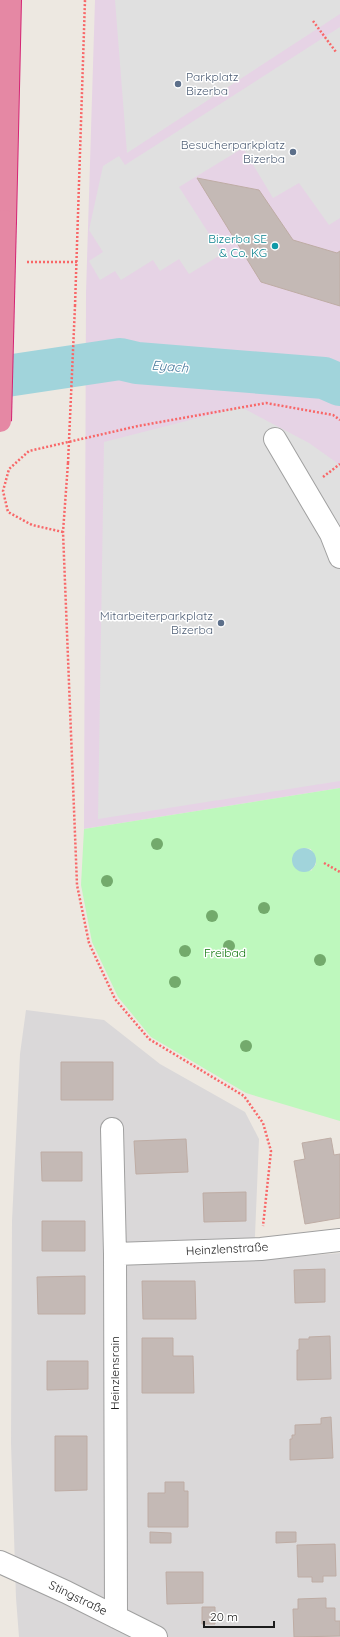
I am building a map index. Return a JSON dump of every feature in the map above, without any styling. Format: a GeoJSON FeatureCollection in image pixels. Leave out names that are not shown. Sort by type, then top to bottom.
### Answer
{"type":"FeatureCollection","features":[{"type":"Feature","properties":{"kind":"highway"},"geometry":{"type":"LineString","coordinates":[[0,421],[10,0]]}},
{"type":"Feature","properties":{"kind":"street"},"geometry":{"type":"LineString","coordinates":[[275,439],[331,534],[340,557]]}},
{"type":"Feature","properties":{"kind":"street","name":"Heinzlensrain"},"geometry":{"type":"LineString","coordinates":[[112,1129],[116,1617]]}},
{"type":"Feature","properties":{"kind":"street","name":"Heinzlenstraße"},"geometry":{"type":"LineString","coordinates":[[114,1254],[261,1248],[340,1240]]}},
{"type":"Feature","properties":{"kind":"street","name":"Stingstraße"},"geometry":{"type":"LineString","coordinates":[[6,1564],[156,1637]]}},
{"type":"Feature","properties":{"kind":"path"},"geometry":{"type":"LineString","coordinates":[[85,0],[77,262],[68,463],[63,532],[77,886],[89,943],[115,999],[149,1039],[244,1096],[263,1123],[271,1151],[261,1248]]}},
{"type":"Feature","properties":{"kind":"path"},"geometry":{"type":"LineString","coordinates":[[313,21],[336,52]]}},
{"type":"Feature","properties":{"kind":"path"},"geometry":{"type":"LineString","coordinates":[[24,262],[77,262]]}},
{"type":"Feature","properties":{"kind":"path"},"geometry":{"type":"LineString","coordinates":[[63,532],[32,525],[8,512],[3,492],[8,469],[30,451],[138,426],[266,403],[333,415],[340,420]]}},
{"type":"Feature","properties":{"kind":"path"},"geometry":{"type":"LineString","coordinates":[[324,863],[340,872]]}},
{"type":"Feature","properties":{"kind":"shaded area"},"geometry":{"type":"Polygon","coordinates":[[[95,0],[340,0],[340,788],[84,829],[86,293],[95,0]]]}},
{"type":"Feature","properties":{"kind":"shaded area","name":"Parkplatz Bizerba"},"geometry":{"type":"Polygon","coordinates":[[[115,0],[340,0],[340,14],[127,153],[115,0]]]}},
{"type":"Feature","properties":{"kind":"shaded area","name":"Besucherparkplatz Bizerba"},"geometry":{"type":"Polygon","coordinates":[[[340,27],[340,218],[329,225],[299,183],[273,198],[243,148],[179,187],[222,254],[189,274],[179,259],[160,271],[153,260],[121,280],[115,271],[100,280],[89,261],[103,252],[89,230],[103,166],[119,156],[125,165],[340,27]]]}},
{"type":"Feature","properties":{"kind":"shaded area","name":"Mitarbeiterparkplatz Bizerba"},"geometry":{"type":"Polygon","coordinates":[[[241,407],[309,443],[340,465],[340,781],[98,819],[104,442],[241,407]]]}},
{"type":"Feature","properties":{"kind":"shaded area"},"geometry":{"type":"Polygon","coordinates":[[[26,1010],[104,1020],[160,1064],[245,1112],[259,1139],[254,1260],[340,1253],[340,1637],[19,1637],[16,1598],[11,1443],[12,1221],[20,1054],[26,1010]]]}},
{"type":"Feature","properties":{"kind":"green space","name":"Freibad"},"geometry":{"type":"Polygon","coordinates":[[[340,788],[340,1121],[246,1093],[151,1037],[118,997],[92,942],[81,885],[84,829],[340,788]],[[303,848],[296,851],[311,871],[316,864],[311,849],[303,848]]]}},
{"type":"Feature","properties":{"kind":"water"},"geometry":{"type":"Polygon","coordinates":[[[299,848],[309,848],[316,855],[316,865],[309,872],[299,872],[292,865],[292,855],[299,848]]]}},
{"type":"Feature","properties":{"kind":"building","name":"Bizerba SE & Co. KG"},"geometry":{"type":"Polygon","coordinates":[[[197,178],[259,190],[293,240],[337,253],[340,251],[340,306],[261,282],[197,178]]]}},
{"type":"Feature","properties":{"kind":"building"},"geometry":{"type":"Polygon","coordinates":[[[61,1062],[113,1062],[113,1100],[61,1100],[61,1062]]]}},
{"type":"Feature","properties":{"kind":"building"},"geometry":{"type":"Polygon","coordinates":[[[331,1138],[334,1155],[340,1154],[340,1218],[305,1224],[294,1161],[305,1159],[302,1143],[331,1138]]]}},
{"type":"Feature","properties":{"kind":"building"},"geometry":{"type":"Polygon","coordinates":[[[186,1139],[188,1172],[136,1174],[134,1141],[186,1139]]]}},
{"type":"Feature","properties":{"kind":"building"},"geometry":{"type":"Polygon","coordinates":[[[41,1152],[82,1152],[82,1181],[42,1181],[41,1152]]]}},
{"type":"Feature","properties":{"kind":"building"},"geometry":{"type":"Polygon","coordinates":[[[246,1192],[246,1221],[204,1222],[203,1193],[246,1192]]]}},
{"type":"Feature","properties":{"kind":"building"},"geometry":{"type":"Polygon","coordinates":[[[42,1221],[85,1221],[85,1251],[42,1251],[42,1221]]]}},
{"type":"Feature","properties":{"kind":"building"},"geometry":{"type":"Polygon","coordinates":[[[325,1269],[325,1302],[295,1303],[294,1270],[325,1269]]]}},
{"type":"Feature","properties":{"kind":"building"},"geometry":{"type":"Polygon","coordinates":[[[85,1276],[85,1314],[38,1314],[37,1277],[85,1276]]]}},
{"type":"Feature","properties":{"kind":"building"},"geometry":{"type":"Polygon","coordinates":[[[142,1281],[195,1281],[196,1319],[143,1319],[142,1281]]]}},
{"type":"Feature","properties":{"kind":"building"},"geometry":{"type":"Polygon","coordinates":[[[330,1336],[331,1379],[297,1380],[297,1350],[299,1350],[299,1339],[330,1336]]]}},
{"type":"Feature","properties":{"kind":"building"},"geometry":{"type":"Polygon","coordinates":[[[142,1338],[173,1338],[173,1356],[193,1356],[194,1393],[142,1393],[142,1338]]]}},
{"type":"Feature","properties":{"kind":"building"},"geometry":{"type":"Polygon","coordinates":[[[47,1361],[88,1361],[88,1389],[47,1390],[47,1361]]]}},
{"type":"Feature","properties":{"kind":"building"},"geometry":{"type":"Polygon","coordinates":[[[331,1417],[333,1458],[290,1460],[290,1439],[292,1439],[292,1435],[295,1435],[295,1425],[321,1424],[321,1418],[331,1417]]]}},
{"type":"Feature","properties":{"kind":"building"},"geometry":{"type":"Polygon","coordinates":[[[55,1436],[87,1436],[87,1490],[55,1491],[55,1436]]]}},
{"type":"Feature","properties":{"kind":"building"},"geometry":{"type":"Polygon","coordinates":[[[165,1482],[184,1482],[184,1491],[188,1491],[188,1527],[148,1527],[148,1493],[165,1493],[165,1482]]]}},
{"type":"Feature","properties":{"kind":"building"},"geometry":{"type":"Polygon","coordinates":[[[150,1532],[171,1533],[171,1543],[150,1543],[150,1532]]]}},
{"type":"Feature","properties":{"kind":"building"},"geometry":{"type":"Polygon","coordinates":[[[276,1532],[296,1532],[296,1542],[276,1543],[276,1532]]]}},
{"type":"Feature","properties":{"kind":"building"},"geometry":{"type":"Polygon","coordinates":[[[335,1544],[336,1576],[323,1576],[323,1582],[312,1582],[312,1577],[298,1577],[297,1545],[335,1544]]]}},
{"type":"Feature","properties":{"kind":"building"},"geometry":{"type":"Polygon","coordinates":[[[166,1572],[203,1572],[203,1603],[167,1604],[166,1572]]]}},
{"type":"Feature","properties":{"kind":"building"},"geometry":{"type":"Polygon","coordinates":[[[326,1598],[326,1608],[335,1608],[335,1621],[340,1621],[340,1636],[294,1637],[293,1609],[298,1609],[298,1599],[326,1598]]]}},
{"type":"Feature","properties":{"kind":"building"},"geometry":{"type":"Polygon","coordinates":[[[202,1607],[215,1607],[215,1624],[202,1624],[202,1607]]]}},
{"type":"Feature","properties":{"kind":"waterway","name":"Eyach"},"geometry":{"type":"LineString","coordinates":[[0,377],[120,359],[137,363],[324,378],[340,385]]}},
{"type":"Feature","properties":{"kind":"place","name":"Parkplatz Bizerba"},"geometry":{"type":"Point","coordinates":[178,84]}},
{"type":"Feature","properties":{"kind":"place","name":"Besucherparkplatz Bizerba"},"geometry":{"type":"Point","coordinates":[293,152]}},
{"type":"Feature","properties":{"kind":"place","name":"Bizerba SE & Co. KG"},"geometry":{"type":"Point","coordinates":[275,246]}},
{"type":"Feature","properties":{"kind":"place","name":"Mitarbeiterparkplatz Bizerba"},"geometry":{"type":"Point","coordinates":[221,623]}}]}
